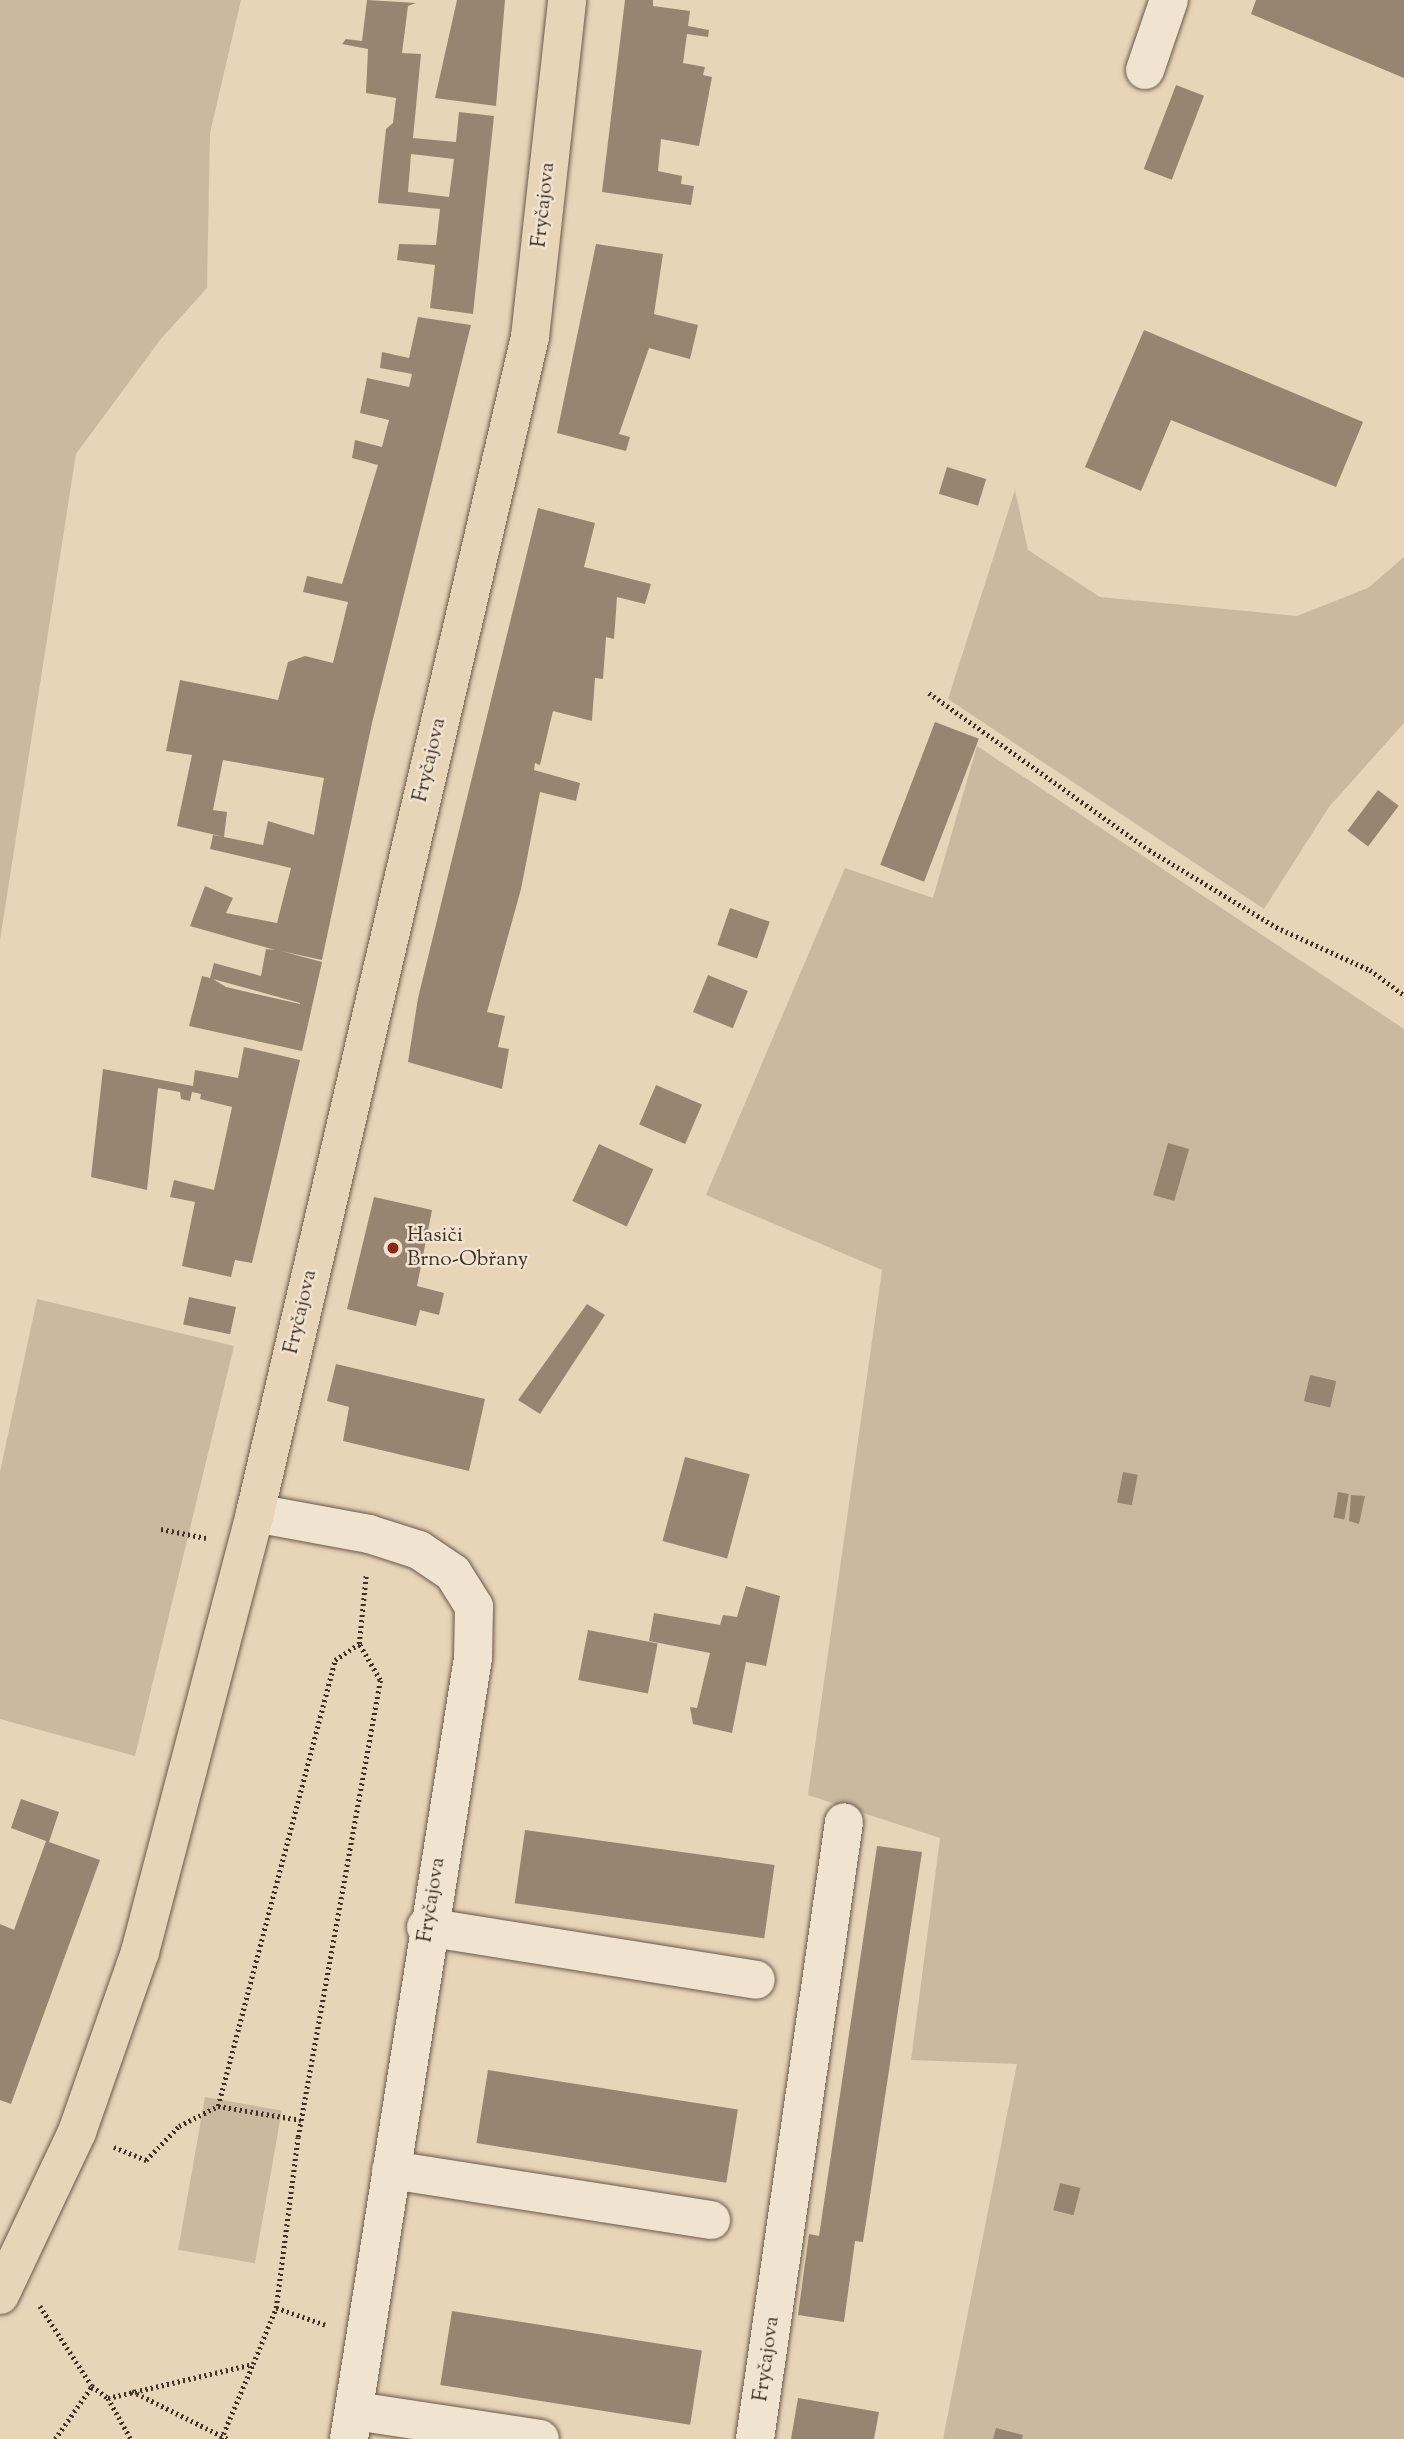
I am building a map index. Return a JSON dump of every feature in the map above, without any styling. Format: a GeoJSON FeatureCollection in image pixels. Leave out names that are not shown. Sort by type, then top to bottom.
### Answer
{"type":"FeatureCollection","features":[{"type":"Feature","properties":{"kind":"main road","name":"Fryčajova"},"geometry":{"type":"LineString","coordinates":[[8,2281],[77,2132],[140,1952],[255,1513],[530,337],[568,0]]}},
{"type":"Feature","properties":{"kind":"street"},"geometry":{"type":"LineString","coordinates":[[1145,69],[1169,0]]}},
{"type":"Feature","properties":{"kind":"street","name":"Fryčajova"},"geometry":{"type":"LineString","coordinates":[[255,1513],[369,1534],[419,1550],[453,1573],[474,1607],[473,1658],[426,1927],[352,2425]]}},
{"type":"Feature","properties":{"kind":"street","name":"Fryčajova"},"geometry":{"type":"LineString","coordinates":[[755,2439],[844,1822]]}},
{"type":"Feature","properties":{"kind":"street"},"geometry":{"type":"LineString","coordinates":[[426,1927],[756,1980]]}},
{"type":"Feature","properties":{"kind":"street"},"geometry":{"type":"LineString","coordinates":[[391,2170],[711,2220]]}},
{"type":"Feature","properties":{"kind":"street"},"geometry":{"type":"LineString","coordinates":[[352,2425],[540,2439]]}},
{"type":"Feature","properties":{"kind":"path"},"geometry":{"type":"LineString","coordinates":[[929,692],[1149,850],[1276,927],[1370,971],[1404,995]]}},
{"type":"Feature","properties":{"kind":"path"},"geometry":{"type":"LineString","coordinates":[[160,1529],[214,1539]]}},
{"type":"Feature","properties":{"kind":"path"},"geometry":{"type":"LineString","coordinates":[[222,2437],[275,2308],[300,2120],[380,1680],[359,1644],[367,1568]]}},
{"type":"Feature","properties":{"kind":"path"},"geometry":{"type":"LineString","coordinates":[[218,2106],[335,1660],[359,1644]]}},
{"type":"Feature","properties":{"kind":"path"},"geometry":{"type":"LineString","coordinates":[[109,2145],[146,2160],[179,2126],[218,2106],[300,2120]]}},
{"type":"Feature","properties":{"kind":"path"},"geometry":{"type":"LineString","coordinates":[[8,2281],[92,2386],[108,2398],[131,2439]]}},
{"type":"Feature","properties":{"kind":"path"},"geometry":{"type":"LineString","coordinates":[[275,2308],[365,2340]]}},
{"type":"Feature","properties":{"kind":"path"},"geometry":{"type":"LineString","coordinates":[[108,2398],[132,2390],[253,2364]]}},
{"type":"Feature","properties":{"kind":"path"},"geometry":{"type":"LineString","coordinates":[[55,2439],[92,2386]]}},
{"type":"Feature","properties":{"kind":"path"},"geometry":{"type":"LineString","coordinates":[[132,2390],[229,2439]]}},
{"type":"Feature","properties":{"kind":"shaded area"},"geometry":{"type":"Polygon","coordinates":[[[0,0],[241,0],[210,133],[207,288],[160,340],[76,454],[0,940],[0,0]]]}},
{"type":"Feature","properties":{"kind":"shaded area"},"geometry":{"type":"Polygon","coordinates":[[[1015,490],[1028,550],[1100,597],[1297,616],[1368,588],[1404,557],[1404,723],[1329,807],[1264,909],[948,699],[1015,490]]]}},
{"type":"Feature","properties":{"kind":"shaded area"},"geometry":{"type":"Polygon","coordinates":[[[977,746],[1404,1029],[1404,2439],[943,2439],[1017,2064],[911,2060],[940,1838],[808,1795],[882,1270],[706,1195],[845,868],[933,898],[977,746]]]}},
{"type":"Feature","properties":{"kind":"shaded area"},"geometry":{"type":"Polygon","coordinates":[[[37,1299],[234,1346],[135,1756],[0,1719],[0,1472],[37,1299]]]}},
{"type":"Feature","properties":{"kind":"shaded area"},"geometry":{"type":"Polygon","coordinates":[[[205,2097],[282,2111],[255,2263],[178,2250],[205,2097]]]}},
{"type":"Feature","properties":{"kind":"building"},"geometry":{"type":"Polygon","coordinates":[[[367,0],[416,3],[408,6],[402,53],[421,54],[413,138],[456,142],[459,112],[494,116],[473,314],[430,308],[435,265],[397,260],[399,244],[436,245],[440,209],[378,203],[386,129],[393,123],[396,98],[366,93],[368,49],[342,44],[346,39],[362,41],[367,0]],[[411,154],[408,192],[449,197],[454,159],[411,154]]]}},
{"type":"Feature","properties":{"kind":"building"},"geometry":{"type":"Polygon","coordinates":[[[457,0],[505,0],[496,106],[435,98],[457,0]]]}},
{"type":"Feature","properties":{"kind":"building"},"geometry":{"type":"Polygon","coordinates":[[[625,0],[653,0],[653,6],[690,11],[688,26],[709,30],[708,37],[687,34],[683,63],[705,67],[703,75],[712,77],[699,146],[661,139],[658,171],[682,176],[681,184],[694,186],[691,205],[602,192],[625,0]]]}},
{"type":"Feature","properties":{"kind":"building"},"geometry":{"type":"Polygon","coordinates":[[[1256,0],[1404,0],[1404,78],[1251,14],[1256,0]]]}},
{"type":"Feature","properties":{"kind":"building"},"geometry":{"type":"Polygon","coordinates":[[[1176,85],[1204,96],[1172,180],[1144,169],[1176,85]]]}},
{"type":"Feature","properties":{"kind":"building"},"geometry":{"type":"Polygon","coordinates":[[[596,244],[663,254],[654,314],[698,325],[690,359],[649,348],[619,434],[630,437],[626,451],[557,433],[596,244]]]}},
{"type":"Feature","properties":{"kind":"building"},"geometry":{"type":"Polygon","coordinates":[[[418,317],[471,325],[372,723],[322,960],[281,951],[322,962],[302,1051],[189,1026],[202,976],[210,978],[214,963],[261,976],[266,949],[275,950],[190,926],[205,886],[233,898],[226,913],[277,923],[291,868],[210,849],[213,835],[224,837],[177,826],[192,755],[166,751],[180,680],[278,700],[288,662],[305,656],[333,663],[348,602],[303,592],[307,576],[342,584],[378,465],[352,458],[355,440],[382,447],[389,420],[360,413],[367,378],[409,387],[412,374],[380,368],[382,352],[409,358],[418,317]],[[223,760],[213,810],[227,812],[224,837],[263,845],[268,821],[314,835],[324,778],[223,760]],[[213,979],[226,987],[300,1004],[300,1003],[213,979]]]}},
{"type":"Feature","properties":{"kind":"building"},"geometry":{"type":"Polygon","coordinates":[[[1144,330],[1363,422],[1336,487],[1171,420],[1141,491],[1085,467],[1144,330]]]}},
{"type":"Feature","properties":{"kind":"building"},"geometry":{"type":"Polygon","coordinates":[[[947,467],[986,479],[978,506],[939,494],[947,467]]]}},
{"type":"Feature","properties":{"kind":"building"},"geometry":{"type":"Polygon","coordinates":[[[538,508],[595,523],[584,567],[651,584],[645,604],[617,597],[614,639],[606,637],[603,679],[595,678],[592,721],[553,711],[540,765],[535,763],[534,770],[580,783],[576,801],[540,792],[521,889],[487,1012],[505,1016],[498,1047],[509,1049],[502,1089],[408,1062],[418,998],[538,508]]]}},
{"type":"Feature","properties":{"kind":"building"},"geometry":{"type":"Polygon","coordinates":[[[935,722],[979,739],[924,882],[880,865],[935,722]]]}},
{"type":"Feature","properties":{"kind":"building"},"geometry":{"type":"Polygon","coordinates":[[[1378,790],[1399,806],[1368,846],[1347,831],[1378,790]]]}},
{"type":"Feature","properties":{"kind":"building"},"geometry":{"type":"Polygon","coordinates":[[[730,908],[770,922],[757,959],[717,945],[730,908]]]}},
{"type":"Feature","properties":{"kind":"building"},"geometry":{"type":"Polygon","coordinates":[[[708,975],[748,991],[733,1028],[693,1012],[708,975]]]}},
{"type":"Feature","properties":{"kind":"building"},"geometry":{"type":"Polygon","coordinates":[[[244,1047],[300,1060],[252,1263],[235,1260],[231,1277],[182,1266],[195,1202],[170,1197],[174,1180],[214,1190],[232,1107],[200,1099],[201,1094],[192,1092],[190,1101],[181,1099],[180,1092],[158,1088],[147,1190],[91,1177],[103,1069],[193,1086],[195,1070],[238,1078],[244,1047]]]}},
{"type":"Feature","properties":{"kind":"building"},"geometry":{"type":"Polygon","coordinates":[[[656,1085],[702,1105],[685,1144],[639,1125],[656,1085]]]}},
{"type":"Feature","properties":{"kind":"building"},"geometry":{"type":"Polygon","coordinates":[[[1168,1143],[1189,1149],[1174,1201],[1153,1195],[1168,1143]]]}},
{"type":"Feature","properties":{"kind":"building"},"geometry":{"type":"Polygon","coordinates":[[[599,1144],[653,1169],[627,1226],[572,1201],[599,1144]]]}},
{"type":"Feature","properties":{"kind":"building","name":"Hasiči Brno-Obřany"},"geometry":{"type":"Polygon","coordinates":[[[374,1197],[432,1210],[417,1286],[444,1293],[439,1315],[420,1310],[416,1326],[347,1309],[374,1197]]]}},
{"type":"Feature","properties":{"kind":"building"},"geometry":{"type":"Polygon","coordinates":[[[189,1297],[236,1307],[230,1334],[183,1324],[189,1297]]]}},
{"type":"Feature","properties":{"kind":"building"},"geometry":{"type":"Polygon","coordinates":[[[587,1304],[605,1315],[540,1414],[518,1400],[587,1304]]]}},
{"type":"Feature","properties":{"kind":"building"},"geometry":{"type":"Polygon","coordinates":[[[336,1364],[485,1399],[469,1471],[343,1441],[349,1407],[327,1401],[336,1364]]]}},
{"type":"Feature","properties":{"kind":"building"},"geometry":{"type":"Polygon","coordinates":[[[1310,1375],[1336,1381],[1330,1407],[1304,1401],[1310,1375]]]}},
{"type":"Feature","properties":{"kind":"building"},"geometry":{"type":"Polygon","coordinates":[[[685,1457],[750,1474],[727,1558],[662,1541],[685,1457]]]}},
{"type":"Feature","properties":{"kind":"building"},"geometry":{"type":"Polygon","coordinates":[[[1123,1472],[1138,1475],[1132,1505],[1117,1502],[1123,1472]]]}},
{"type":"Feature","properties":{"kind":"building"},"geometry":{"type":"Polygon","coordinates":[[[1338,1492],[1349,1494],[1344,1520],[1333,1518],[1338,1492]]]}},
{"type":"Feature","properties":{"kind":"building"},"geometry":{"type":"Polygon","coordinates":[[[1351,1495],[1365,1496],[1359,1524],[1349,1521],[1351,1495]]]}},
{"type":"Feature","properties":{"kind":"building"},"geometry":{"type":"Polygon","coordinates":[[[746,1586],[780,1596],[766,1666],[746,1662],[732,1733],[693,1724],[690,1707],[697,1708],[710,1653],[649,1641],[654,1613],[720,1625],[723,1615],[737,1617],[746,1586]]]}},
{"type":"Feature","properties":{"kind":"building"},"geometry":{"type":"Polygon","coordinates":[[[588,1630],[658,1644],[648,1694],[578,1680],[588,1630]]]}},
{"type":"Feature","properties":{"kind":"building"},"geometry":{"type":"Polygon","coordinates":[[[21,1799],[59,1812],[49,1842],[100,1860],[11,2104],[0,2100],[0,1924],[14,1930],[46,1841],[11,1828],[21,1799]]]}},
{"type":"Feature","properties":{"kind":"building"},"geometry":{"type":"Polygon","coordinates":[[[525,1830],[775,1865],[764,1938],[515,1903],[525,1830]]]}},
{"type":"Feature","properties":{"kind":"building"},"geometry":{"type":"Polygon","coordinates":[[[877,1846],[922,1852],[863,2242],[855,2241],[844,2322],[798,2315],[809,2234],[819,2236],[877,1846]]]}},
{"type":"Feature","properties":{"kind":"building"},"geometry":{"type":"Polygon","coordinates":[[[488,2070],[738,2110],[726,2183],[476,2143],[488,2070]]]}},
{"type":"Feature","properties":{"kind":"building"},"geometry":{"type":"Polygon","coordinates":[[[1060,2183],[1080,2188],[1074,2215],[1053,2210],[1060,2183]]]}},
{"type":"Feature","properties":{"kind":"building"},"geometry":{"type":"Polygon","coordinates":[[[452,2311],[702,2351],[690,2425],[440,2385],[452,2311]]]}},
{"type":"Feature","properties":{"kind":"building"},"geometry":{"type":"Polygon","coordinates":[[[798,2398],[879,2412],[874,2439],[791,2439],[798,2398]]]}},
{"type":"Feature","properties":{"kind":"building"},"geometry":{"type":"Polygon","coordinates":[[[996,2428],[1023,2435],[1022,2439],[993,2439],[996,2428]]]}},
{"type":"Feature","properties":{"kind":"place","name":"Hasiči Brno-Obřany"},"geometry":{"type":"Point","coordinates":[393,1248]}}]}
